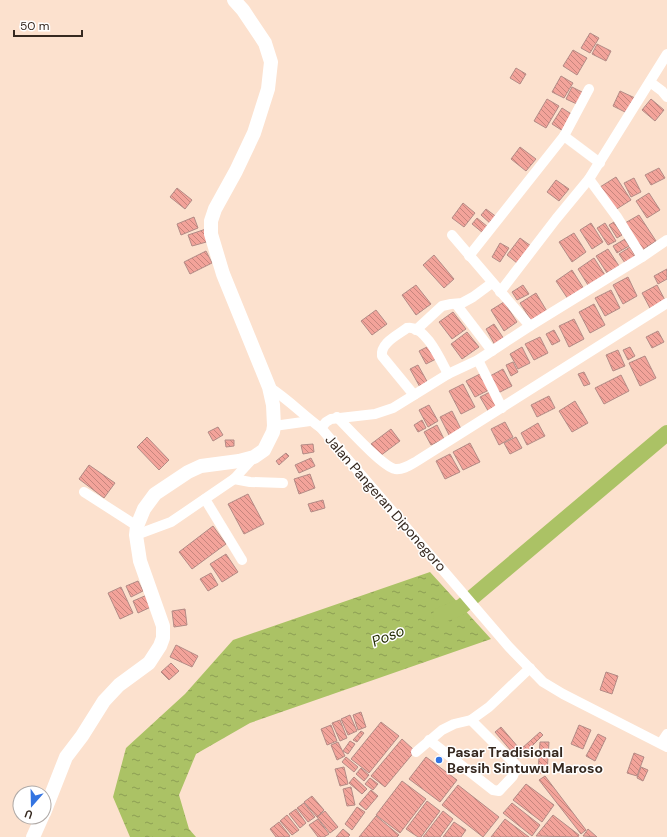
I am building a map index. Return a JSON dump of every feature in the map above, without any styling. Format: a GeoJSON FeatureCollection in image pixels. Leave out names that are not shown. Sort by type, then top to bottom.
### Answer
{"type":"FeatureCollection","features":[{"type":"Feature","properties":{"kind":"highway"},"geometry":{"type":"LineString","coordinates":[[52,793],[66,757],[82,736],[104,701],[119,685],[149,663],[160,646],[163,638],[163,626],[140,562],[136,530],[144,509],[156,494],[188,472],[201,466],[239,461],[254,457],[264,450],[273,432],[273,405],[269,387],[224,274],[211,234],[211,221],[215,209],[236,171],[256,127],[268,89],[271,62],[265,43],[243,10],[234,0]]}},
{"type":"Feature","properties":{"kind":"highway"},"geometry":{"type":"LineString","coordinates":[[33,837],[38,825]]}},
{"type":"Feature","properties":{"kind":"street"},"geometry":{"type":"LineString","coordinates":[[500,292],[589,179],[667,54]]}},
{"type":"Feature","properties":{"kind":"street"},"geometry":{"type":"LineString","coordinates":[[650,82],[667,97]]}},
{"type":"Feature","properties":{"kind":"street"},"geometry":{"type":"LineString","coordinates":[[469,256],[541,167],[564,136],[589,89]]}},
{"type":"Feature","properties":{"kind":"street"},"geometry":{"type":"LineString","coordinates":[[564,136],[600,163]]}},
{"type":"Feature","properties":{"kind":"street"},"geometry":{"type":"LineString","coordinates":[[589,179],[617,217],[642,257]]}},
{"type":"Feature","properties":{"kind":"street"},"geometry":{"type":"LineString","coordinates":[[452,236],[530,326]]}},
{"type":"Feature","properties":{"kind":"street","name":"Jalan Pangeran Diponegoro"},"geometry":{"type":"LineString","coordinates":[[664,745],[553,689],[543,682],[509,647],[321,428],[326,422],[337,418],[375,414],[393,408],[448,374],[478,360],[667,240]]}},
{"type":"Feature","properties":{"kind":"street"},"geometry":{"type":"LineString","coordinates":[[416,330],[442,306],[462,303],[492,283]]}},
{"type":"Feature","properties":{"kind":"street"},"geometry":{"type":"LineString","coordinates":[[337,418],[368,449],[388,466],[400,469],[417,461],[667,303]]}},
{"type":"Feature","properties":{"kind":"street"},"geometry":{"type":"LineString","coordinates":[[456,304],[492,350]]}},
{"type":"Feature","properties":{"kind":"street"},"geometry":{"type":"LineString","coordinates":[[414,395],[382,356],[384,346],[407,328],[411,327],[423,334],[429,341],[448,374]]}},
{"type":"Feature","properties":{"kind":"street"},"geometry":{"type":"LineString","coordinates":[[478,360],[502,408]]}},
{"type":"Feature","properties":{"kind":"street"},"geometry":{"type":"LineString","coordinates":[[269,387],[281,395],[310,421],[321,428]]}},
{"type":"Feature","properties":{"kind":"street"},"geometry":{"type":"LineString","coordinates":[[274,426],[310,421]]}},
{"type":"Feature","properties":{"kind":"street"},"geometry":{"type":"LineString","coordinates":[[84,492],[136,530],[171,522],[234,479],[254,457]]}},
{"type":"Feature","properties":{"kind":"street"},"geometry":{"type":"LineString","coordinates":[[234,479],[250,482],[283,483]]}},
{"type":"Feature","properties":{"kind":"street"},"geometry":{"type":"LineString","coordinates":[[205,499],[242,560]]}},
{"type":"Feature","properties":{"kind":"street"},"geometry":{"type":"LineString","coordinates":[[416,752],[429,740],[448,727],[471,720],[489,707],[530,668]]}},
{"type":"Feature","properties":{"kind":"street"},"geometry":{"type":"LineString","coordinates":[[429,740],[493,790],[499,791],[514,776],[517,766],[471,720]]}},
{"type":"Feature","properties":{"kind":"street"},"geometry":{"type":"LineString","coordinates":[[664,745],[667,734]]}},
{"type":"Feature","properties":{"kind":"water"},"geometry":{"type":"Polygon","coordinates":[[[430,572],[491,639],[250,723],[196,754],[179,795],[189,829],[196,837],[130,837],[113,797],[126,748],[185,694],[233,640],[430,572]]]}},
{"type":"Feature","properties":{"kind":"building"},"geometry":{"type":"Polygon","coordinates":[[[590,33],[599,38],[590,53],[581,48],[590,33]]]}},
{"type":"Feature","properties":{"kind":"building"},"geometry":{"type":"Polygon","coordinates":[[[597,44],[611,51],[606,61],[592,54],[597,44]]]}},
{"type":"Feature","properties":{"kind":"building"},"geometry":{"type":"Polygon","coordinates":[[[573,50],[587,58],[577,75],[563,66],[573,50]]]}},
{"type":"Feature","properties":{"kind":"building"},"geometry":{"type":"Polygon","coordinates":[[[516,68],[526,74],[520,84],[510,78],[516,68]]]}},
{"type":"Feature","properties":{"kind":"building"},"geometry":{"type":"Polygon","coordinates":[[[561,76],[573,83],[564,98],[552,92],[561,76]]]}},
{"type":"Feature","properties":{"kind":"building"},"geometry":{"type":"Polygon","coordinates":[[[572,87],[584,93],[579,105],[566,99],[572,87]]]}},
{"type":"Feature","properties":{"kind":"building"},"geometry":{"type":"Polygon","coordinates":[[[620,91],[635,98],[627,113],[613,106],[620,91]]]}},
{"type":"Feature","properties":{"kind":"building"},"geometry":{"type":"Polygon","coordinates":[[[547,99],[559,106],[546,128],[534,121],[547,99]]]}},
{"type":"Feature","properties":{"kind":"building"},"geometry":{"type":"Polygon","coordinates":[[[651,99],[664,110],[655,121],[642,110],[651,99]]]}},
{"type":"Feature","properties":{"kind":"building"},"geometry":{"type":"Polygon","coordinates":[[[562,108],[573,115],[563,131],[552,124],[562,108]]]}},
{"type":"Feature","properties":{"kind":"building"},"geometry":{"type":"Polygon","coordinates":[[[520,147],[536,159],[526,171],[511,159],[520,147]]]}},
{"type":"Feature","properties":{"kind":"building"},"geometry":{"type":"Polygon","coordinates":[[[659,168],[665,178],[651,185],[645,175],[659,168]]]}},
{"type":"Feature","properties":{"kind":"building"},"geometry":{"type":"Polygon","coordinates":[[[616,177],[631,200],[615,210],[600,187],[616,177]]]}},
{"type":"Feature","properties":{"kind":"building"},"geometry":{"type":"Polygon","coordinates":[[[634,178],[641,192],[631,197],[624,183],[634,178]]]}},
{"type":"Feature","properties":{"kind":"building"},"geometry":{"type":"Polygon","coordinates":[[[556,180],[569,189],[559,201],[547,192],[556,180]]]}},
{"type":"Feature","properties":{"kind":"building"},"geometry":{"type":"Polygon","coordinates":[[[177,188],[192,200],[185,209],[170,197],[177,188]]]}},
{"type":"Feature","properties":{"kind":"building"},"geometry":{"type":"Polygon","coordinates":[[[649,193],[660,210],[647,218],[636,201],[649,193]]]}},
{"type":"Feature","properties":{"kind":"building"},"geometry":{"type":"Polygon","coordinates":[[[463,203],[475,213],[464,227],[452,218],[463,203]]]}},
{"type":"Feature","properties":{"kind":"building"},"geometry":{"type":"Polygon","coordinates":[[[486,209],[498,218],[492,225],[481,215],[486,209]]]}},
{"type":"Feature","properties":{"kind":"building"},"geometry":{"type":"Polygon","coordinates":[[[639,215],[656,241],[642,250],[625,223],[639,215]]]}},
{"type":"Feature","properties":{"kind":"building"},"geometry":{"type":"Polygon","coordinates":[[[194,217],[198,228],[181,235],[177,224],[194,217]]]}},
{"type":"Feature","properties":{"kind":"building"},"geometry":{"type":"Polygon","coordinates":[[[477,218],[488,227],[483,233],[472,224],[477,218]]]}},
{"type":"Feature","properties":{"kind":"building"},"geometry":{"type":"Polygon","coordinates":[[[614,222],[622,235],[617,238],[609,225],[614,222]]]}},
{"type":"Feature","properties":{"kind":"building"},"geometry":{"type":"Polygon","coordinates":[[[591,223],[603,242],[592,249],[580,230],[591,223]]]}},
{"type":"Feature","properties":{"kind":"building"},"geometry":{"type":"Polygon","coordinates":[[[605,223],[616,241],[608,245],[597,228],[605,223]]]}},
{"type":"Feature","properties":{"kind":"building"},"geometry":{"type":"Polygon","coordinates":[[[206,229],[210,241],[192,246],[188,235],[206,229]]]}},
{"type":"Feature","properties":{"kind":"building"},"geometry":{"type":"Polygon","coordinates":[[[574,233],[586,252],[572,262],[559,242],[574,233]]]}},
{"type":"Feature","properties":{"kind":"building"},"geometry":{"type":"Polygon","coordinates":[[[520,238],[531,246],[517,263],[507,255],[520,238]]]}},
{"type":"Feature","properties":{"kind":"building"},"geometry":{"type":"Polygon","coordinates":[[[625,239],[629,246],[617,253],[613,246],[625,239]]]}},
{"type":"Feature","properties":{"kind":"building"},"geometry":{"type":"Polygon","coordinates":[[[500,243],[509,248],[500,262],[492,257],[500,243]]]}},
{"type":"Feature","properties":{"kind":"building"},"geometry":{"type":"Polygon","coordinates":[[[630,247],[635,256],[625,263],[619,254],[630,247]]]}},
{"type":"Feature","properties":{"kind":"building"},"geometry":{"type":"Polygon","coordinates":[[[608,249],[619,266],[607,273],[596,256],[608,249]]]}},
{"type":"Feature","properties":{"kind":"building"},"geometry":{"type":"Polygon","coordinates":[[[206,251],[212,263],[190,274],[184,262],[206,251]]]}},
{"type":"Feature","properties":{"kind":"building"},"geometry":{"type":"Polygon","coordinates":[[[434,255],[454,279],[444,288],[423,265],[434,255]]]}},
{"type":"Feature","properties":{"kind":"building"},"geometry":{"type":"Polygon","coordinates":[[[594,258],[605,275],[588,285],[578,269],[594,258]]]}},
{"type":"Feature","properties":{"kind":"building"},"geometry":{"type":"Polygon","coordinates":[[[667,269],[667,279],[658,284],[654,276],[667,269]]]}},
{"type":"Feature","properties":{"kind":"building"},"geometry":{"type":"Polygon","coordinates":[[[572,270],[584,289],[568,299],[556,281],[572,270]]]}},
{"type":"Feature","properties":{"kind":"building"},"geometry":{"type":"Polygon","coordinates":[[[628,277],[637,296],[623,304],[613,285],[628,277]]]}},
{"type":"Feature","properties":{"kind":"building"},"geometry":{"type":"Polygon","coordinates":[[[416,285],[431,304],[416,315],[402,295],[416,285]]]}},
{"type":"Feature","properties":{"kind":"building"},"geometry":{"type":"Polygon","coordinates":[[[523,285],[529,294],[517,300],[512,292],[523,285]]]}},
{"type":"Feature","properties":{"kind":"building"},"geometry":{"type":"Polygon","coordinates":[[[657,285],[666,302],[651,310],[642,293],[657,285]]]}},
{"type":"Feature","properties":{"kind":"building"},"geometry":{"type":"Polygon","coordinates":[[[611,290],[620,308],[605,316],[595,298],[611,290]]]}},
{"type":"Feature","properties":{"kind":"building"},"geometry":{"type":"Polygon","coordinates":[[[536,293],[548,313],[533,323],[520,303],[536,293]]]}},
{"type":"Feature","properties":{"kind":"building"},"geometry":{"type":"Polygon","coordinates":[[[504,302],[517,322],[504,331],[491,310],[504,302]]]}},
{"type":"Feature","properties":{"kind":"building"},"geometry":{"type":"Polygon","coordinates":[[[594,304],[605,325],[590,333],[579,312],[594,304]]]}},
{"type":"Feature","properties":{"kind":"building"},"geometry":{"type":"Polygon","coordinates":[[[376,310],[387,324],[372,335],[361,321],[376,310]]]}},
{"type":"Feature","properties":{"kind":"building"},"geometry":{"type":"Polygon","coordinates":[[[453,312],[466,329],[452,339],[439,322],[453,312]]]}},
{"type":"Feature","properties":{"kind":"building"},"geometry":{"type":"Polygon","coordinates":[[[574,319],[584,339],[569,347],[559,326],[574,319]]]}},
{"type":"Feature","properties":{"kind":"building"},"geometry":{"type":"Polygon","coordinates":[[[494,324],[504,339],[495,345],[486,329],[494,324]]]}},
{"type":"Feature","properties":{"kind":"building"},"geometry":{"type":"Polygon","coordinates":[[[554,330],[560,341],[552,345],[546,334],[554,330]]]}},
{"type":"Feature","properties":{"kind":"building"},"geometry":{"type":"Polygon","coordinates":[[[658,331],[664,342],[652,348],[646,337],[658,331]]]}},
{"type":"Feature","properties":{"kind":"building"},"geometry":{"type":"Polygon","coordinates":[[[467,332],[479,347],[462,359],[451,344],[467,332]]]}},
{"type":"Feature","properties":{"kind":"building"},"geometry":{"type":"Polygon","coordinates":[[[540,337],[548,353],[534,360],[525,344],[540,337]]]}},
{"type":"Feature","properties":{"kind":"building"},"geometry":{"type":"Polygon","coordinates":[[[431,345],[438,358],[426,364],[419,351],[431,345]]]}},
{"type":"Feature","properties":{"kind":"building"},"geometry":{"type":"Polygon","coordinates":[[[522,347],[530,363],[518,369],[510,354],[522,347]]]}},
{"type":"Feature","properties":{"kind":"building"},"geometry":{"type":"Polygon","coordinates":[[[630,347],[635,356],[628,360],[623,350],[630,347]]]}},
{"type":"Feature","properties":{"kind":"building"},"geometry":{"type":"Polygon","coordinates":[[[618,350],[625,366],[613,371],[606,355],[618,350]]]}},
{"type":"Feature","properties":{"kind":"building"},"geometry":{"type":"Polygon","coordinates":[[[645,356],[656,378],[640,386],[629,363],[645,356]]]}},
{"type":"Feature","properties":{"kind":"building"},"geometry":{"type":"Polygon","coordinates":[[[513,362],[518,372],[511,376],[506,365],[513,362]]]}},
{"type":"Feature","properties":{"kind":"building"},"geometry":{"type":"Polygon","coordinates":[[[418,365],[429,385],[421,389],[410,369],[418,365]]]}},
{"type":"Feature","properties":{"kind":"building"},"geometry":{"type":"Polygon","coordinates":[[[503,369],[512,386],[498,393],[490,376],[503,369]]]}},
{"type":"Feature","properties":{"kind":"building"},"geometry":{"type":"Polygon","coordinates":[[[584,372],[590,384],[584,386],[578,374],[584,372]]]}},
{"type":"Feature","properties":{"kind":"building"},"geometry":{"type":"Polygon","coordinates":[[[480,374],[489,390],[475,397],[466,381],[480,374]]]}},
{"type":"Feature","properties":{"kind":"building"},"geometry":{"type":"Polygon","coordinates":[[[621,375],[629,391],[604,404],[595,388],[621,375]]]}},
{"type":"Feature","properties":{"kind":"building"},"geometry":{"type":"Polygon","coordinates":[[[463,384],[475,407],[461,414],[449,391],[463,384]]]}},
{"type":"Feature","properties":{"kind":"building"},"geometry":{"type":"Polygon","coordinates":[[[490,392],[499,409],[490,414],[480,397],[490,392]]]}},
{"type":"Feature","properties":{"kind":"building"},"geometry":{"type":"Polygon","coordinates":[[[549,396],[555,408],[537,417],[531,405],[549,396]]]}},
{"type":"Feature","properties":{"kind":"building"},"geometry":{"type":"Polygon","coordinates":[[[575,401],[588,423],[572,432],[559,411],[575,401]]]}},
{"type":"Feature","properties":{"kind":"building"},"geometry":{"type":"Polygon","coordinates":[[[429,405],[438,421],[428,427],[419,410],[429,405]]]}},
{"type":"Feature","properties":{"kind":"building"},"geometry":{"type":"Polygon","coordinates":[[[452,411],[462,431],[450,437],[440,417],[452,411]]]}},
{"type":"Feature","properties":{"kind":"building"},"geometry":{"type":"Polygon","coordinates":[[[422,420],[426,428],[418,432],[414,425],[422,420]]]}},
{"type":"Feature","properties":{"kind":"building"},"geometry":{"type":"Polygon","coordinates":[[[505,422],[513,437],[499,445],[491,429],[505,422]]]}},
{"type":"Feature","properties":{"kind":"building"},"geometry":{"type":"Polygon","coordinates":[[[538,423],[545,436],[527,445],[521,433],[538,423]]]}},
{"type":"Feature","properties":{"kind":"building"},"geometry":{"type":"Polygon","coordinates":[[[437,425],[444,439],[431,445],[424,432],[437,425]]]}},
{"type":"Feature","properties":{"kind":"building"},"geometry":{"type":"Polygon","coordinates":[[[218,427],[223,435],[213,441],[208,432],[218,427]]]}},
{"type":"Feature","properties":{"kind":"building"},"geometry":{"type":"Polygon","coordinates":[[[391,429],[400,441],[380,456],[371,444],[391,429]]]}},
{"type":"Feature","properties":{"kind":"building"},"geometry":{"type":"Polygon","coordinates":[[[147,437],[169,460],[159,470],[137,447],[147,437]]]}},
{"type":"Feature","properties":{"kind":"building"},"geometry":{"type":"Polygon","coordinates":[[[516,437],[522,448],[510,454],[504,443],[516,437]]]}},
{"type":"Feature","properties":{"kind":"building"},"geometry":{"type":"Polygon","coordinates":[[[225,440],[234,440],[234,446],[226,447],[225,440]]]}},
{"type":"Feature","properties":{"kind":"building"},"geometry":{"type":"Polygon","coordinates":[[[470,443],[480,462],[463,470],[453,452],[470,443]]]}},
{"type":"Feature","properties":{"kind":"building"},"geometry":{"type":"Polygon","coordinates":[[[313,444],[314,452],[303,454],[301,445],[313,444]]]}},
{"type":"Feature","properties":{"kind":"building"},"geometry":{"type":"Polygon","coordinates":[[[286,453],[289,456],[279,465],[276,461],[286,453]]]}},
{"type":"Feature","properties":{"kind":"building"},"geometry":{"type":"Polygon","coordinates":[[[450,454],[460,472],[445,479],[436,461],[450,454]]]}},
{"type":"Feature","properties":{"kind":"building"},"geometry":{"type":"Polygon","coordinates":[[[311,458],[315,466],[299,473],[295,465],[311,458]]]}},
{"type":"Feature","properties":{"kind":"building"},"geometry":{"type":"Polygon","coordinates":[[[89,465],[115,483],[104,498],[79,479],[89,465]]]}},
{"type":"Feature","properties":{"kind":"building"},"geometry":{"type":"Polygon","coordinates":[[[310,474],[315,488],[299,494],[294,479],[310,474]]]}},
{"type":"Feature","properties":{"kind":"building"},"geometry":{"type":"Polygon","coordinates":[[[248,494],[264,524],[244,534],[228,504],[248,494]]]}},
{"type":"Feature","properties":{"kind":"building"},"geometry":{"type":"Polygon","coordinates":[[[323,500],[325,508],[311,512],[308,504],[323,500]]]}},
{"type":"Feature","properties":{"kind":"building"},"geometry":{"type":"Polygon","coordinates":[[[213,526],[226,544],[192,569],[179,552],[213,526]]]}},
{"type":"Feature","properties":{"kind":"building"},"geometry":{"type":"Polygon","coordinates":[[[226,554],[238,572],[222,582],[210,564],[226,554]]]}},
{"type":"Feature","properties":{"kind":"building"},"geometry":{"type":"Polygon","coordinates":[[[211,573],[218,585],[208,591],[200,579],[211,573]]]}},
{"type":"Feature","properties":{"kind":"building"},"geometry":{"type":"Polygon","coordinates":[[[138,581],[143,591],[131,597],[126,586],[138,581]]]}},
{"type":"Feature","properties":{"kind":"building"},"geometry":{"type":"Polygon","coordinates":[[[121,587],[133,613],[120,619],[108,593],[121,587]]]}},
{"type":"Feature","properties":{"kind":"building"},"geometry":{"type":"Polygon","coordinates":[[[147,595],[153,606],[138,613],[133,601],[147,595]]]}},
{"type":"Feature","properties":{"kind":"building"},"geometry":{"type":"Polygon","coordinates":[[[185,609],[187,625],[174,627],[172,611],[185,609]]]}},
{"type":"Feature","properties":{"kind":"building"},"geometry":{"type":"Polygon","coordinates":[[[176,645],[198,656],[192,667],[170,657],[176,645]]]}},
{"type":"Feature","properties":{"kind":"building"},"geometry":{"type":"Polygon","coordinates":[[[171,663],[179,671],[169,680],[161,672],[171,663]]]}},
{"type":"Feature","properties":{"kind":"building"},"geometry":{"type":"Polygon","coordinates":[[[606,672],[618,676],[612,694],[600,690],[606,672]]]}},
{"type":"Feature","properties":{"kind":"building"},"geometry":{"type":"Polygon","coordinates":[[[361,712],[366,727],[358,730],[353,715],[361,712]]]}},
{"type":"Feature","properties":{"kind":"building"},"geometry":{"type":"Polygon","coordinates":[[[350,715],[357,731],[348,735],[341,719],[350,715]]]}},
{"type":"Feature","properties":{"kind":"building"},"geometry":{"type":"Polygon","coordinates":[[[340,720],[347,738],[340,741],[332,723],[340,720]]]}},
{"type":"Feature","properties":{"kind":"building"},"geometry":{"type":"Polygon","coordinates":[[[381,722],[399,736],[369,773],[351,759],[381,722]]]}},
{"type":"Feature","properties":{"kind":"building"},"geometry":{"type":"Polygon","coordinates":[[[331,725],[337,741],[327,745],[321,729],[331,725]]]}},
{"type":"Feature","properties":{"kind":"building"},"geometry":{"type":"Polygon","coordinates":[[[579,725],[591,730],[583,749],[571,744],[579,725]]]}},
{"type":"Feature","properties":{"kind":"building"},"geometry":{"type":"Polygon","coordinates":[[[501,727],[524,754],[518,759],[495,732],[501,727]]]}},
{"type":"Feature","properties":{"kind":"building"},"geometry":{"type":"Polygon","coordinates":[[[361,731],[364,733],[357,742],[353,740],[361,731]]]}},
{"type":"Feature","properties":{"kind":"building"},"geometry":{"type":"Polygon","coordinates":[[[540,732],[543,735],[525,753],[521,749],[540,732]]]}},
{"type":"Feature","properties":{"kind":"building"},"geometry":{"type":"Polygon","coordinates":[[[598,734],[606,738],[595,761],[586,756],[598,734]]]}},
{"type":"Feature","properties":{"kind":"building"},"geometry":{"type":"Polygon","coordinates":[[[402,739],[415,751],[385,787],[371,776],[402,739]]]}},
{"type":"Feature","properties":{"kind":"building"},"geometry":{"type":"Polygon","coordinates":[[[350,741],[355,744],[348,754],[343,751],[350,741]]]}},
{"type":"Feature","properties":{"kind":"building"},"geometry":{"type":"Polygon","coordinates":[[[338,742],[345,756],[337,760],[331,745],[338,742]]]}},
{"type":"Feature","properties":{"kind":"building"},"geometry":{"type":"Polygon","coordinates":[[[540,742],[549,742],[547,773],[538,773],[540,742]]]}},
{"type":"Feature","properties":{"kind":"building"},"geometry":{"type":"Polygon","coordinates":[[[634,753],[644,757],[637,776],[627,773],[634,753]]]}},
{"type":"Feature","properties":{"kind":"building"},"geometry":{"type":"Polygon","coordinates":[[[346,757],[358,767],[354,772],[342,762],[346,757]]]}},
{"type":"Feature","properties":{"kind":"building"},"geometry":{"type":"Polygon","coordinates":[[[426,757],[457,780],[440,802],[409,779],[426,757]]]}},
{"type":"Feature","properties":{"kind":"building"},"geometry":{"type":"Polygon","coordinates":[[[344,767],[348,784],[340,786],[335,769],[344,767]]]}},
{"type":"Feature","properties":{"kind":"building"},"geometry":{"type":"Polygon","coordinates":[[[641,767],[648,770],[643,781],[637,778],[641,767]]]}},
{"type":"Feature","properties":{"kind":"building"},"geometry":{"type":"Polygon","coordinates":[[[361,768],[369,775],[364,781],[356,774],[361,768]]]}},
{"type":"Feature","properties":{"kind":"building"},"geometry":{"type":"Polygon","coordinates":[[[545,776],[586,830],[581,834],[539,780],[545,776]]]}},
{"type":"Feature","properties":{"kind":"building"},"geometry":{"type":"Polygon","coordinates":[[[354,777],[367,789],[362,794],[349,783],[354,777]]]}},
{"type":"Feature","properties":{"kind":"building"},"geometry":{"type":"Polygon","coordinates":[[[370,778],[378,784],[373,790],[365,784],[370,778]]]}},
{"type":"Feature","properties":{"kind":"building"},"geometry":{"type":"Polygon","coordinates":[[[402,781],[426,799],[400,833],[376,815],[402,781]]]}},
{"type":"Feature","properties":{"kind":"building"},"geometry":{"type":"Polygon","coordinates":[[[526,784],[554,805],[542,822],[513,800],[526,784]]]}},
{"type":"Feature","properties":{"kind":"building"},"geometry":{"type":"Polygon","coordinates":[[[458,785],[499,817],[483,837],[442,805],[458,785]]]}},
{"type":"Feature","properties":{"kind":"building"},"geometry":{"type":"Polygon","coordinates":[[[351,787],[355,805],[347,806],[343,789],[351,787]]]}},
{"type":"Feature","properties":{"kind":"building"},"geometry":{"type":"Polygon","coordinates":[[[371,790],[378,796],[366,810],[359,804],[371,790]]]}},
{"type":"Feature","properties":{"kind":"building"},"geometry":{"type":"Polygon","coordinates":[[[312,796],[324,810],[317,817],[304,802],[312,796]]]}},
{"type":"Feature","properties":{"kind":"building"},"geometry":{"type":"Polygon","coordinates":[[[427,801],[440,811],[421,837],[418,837],[406,829],[427,801]]]}},
{"type":"Feature","properties":{"kind":"building"},"geometry":{"type":"Polygon","coordinates":[[[304,803],[315,817],[308,822],[297,808],[304,803]]]}},
{"type":"Feature","properties":{"kind":"building"},"geometry":{"type":"Polygon","coordinates":[[[512,803],[540,825],[532,836],[503,813],[512,803]]]}},
{"type":"Feature","properties":{"kind":"building"},"geometry":{"type":"Polygon","coordinates":[[[357,807],[365,812],[352,830],[345,824],[357,807]]]}},
{"type":"Feature","properties":{"kind":"building"},"geometry":{"type":"Polygon","coordinates":[[[296,809],[306,823],[300,828],[289,814],[296,809]]]}},
{"type":"Feature","properties":{"kind":"building"},"geometry":{"type":"Polygon","coordinates":[[[325,811],[338,827],[330,833],[317,817],[325,811]]]}},
{"type":"Feature","properties":{"kind":"building"},"geometry":{"type":"Polygon","coordinates":[[[443,811],[453,819],[440,837],[423,837],[443,811]]]}},
{"type":"Feature","properties":{"kind":"building"},"geometry":{"type":"Polygon","coordinates":[[[287,815],[299,830],[292,835],[280,821],[287,815]]]}},
{"type":"Feature","properties":{"kind":"building"},"geometry":{"type":"Polygon","coordinates":[[[553,815],[579,835],[578,837],[536,836],[553,815]]]}},
{"type":"Feature","properties":{"kind":"building"},"geometry":{"type":"Polygon","coordinates":[[[376,816],[399,835],[397,837],[359,837],[376,816]]]}},
{"type":"Feature","properties":{"kind":"building"},"geometry":{"type":"Polygon","coordinates":[[[318,819],[329,834],[324,837],[318,837],[309,825],[318,819]]]}},
{"type":"Feature","properties":{"kind":"building"},"geometry":{"type":"Polygon","coordinates":[[[505,819],[529,837],[491,837],[505,819]]]}},
{"type":"Feature","properties":{"kind":"building"},"geometry":{"type":"Polygon","coordinates":[[[279,822],[290,836],[276,837],[270,829],[279,822]]]}},
{"type":"Feature","properties":{"kind":"building"},"geometry":{"type":"Polygon","coordinates":[[[454,822],[466,830],[461,837],[443,837],[454,822]]]}},
{"type":"Feature","properties":{"kind":"building"},"geometry":{"type":"Polygon","coordinates":[[[343,829],[350,835],[348,837],[336,837],[343,829]]]}},
{"type":"Feature","properties":{"kind":"building"},"geometry":{"type":"Polygon","coordinates":[[[588,829],[597,837],[583,836],[588,829]]]}},
{"type":"Feature","properties":{"kind":"waterway","name":"Poso"},"geometry":{"type":"LineString","coordinates":[[441,615],[461,607],[667,433]]}},
{"type":"Feature","properties":{"kind":"place","name":"Pasar Tradisional Bersih Sintuwu Maroso"},"geometry":{"type":"Point","coordinates":[439,760]}}]}
